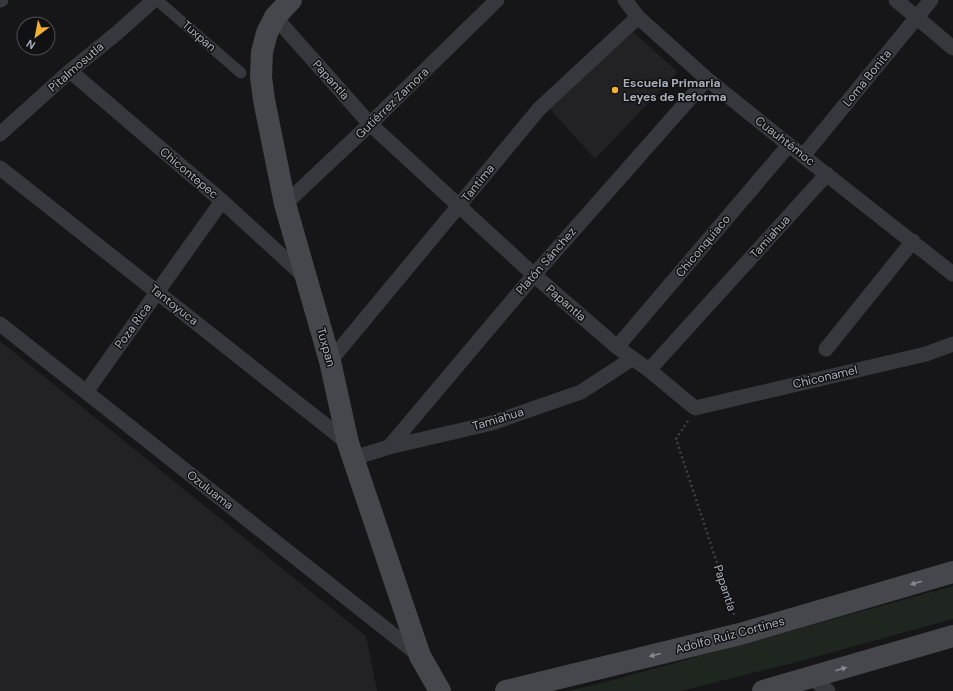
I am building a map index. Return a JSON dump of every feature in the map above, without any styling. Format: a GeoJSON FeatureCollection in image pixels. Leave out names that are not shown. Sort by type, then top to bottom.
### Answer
{"type":"FeatureCollection","features":[{"type":"Feature","properties":{"kind":"main road","name":"Tuxpan"},"geometry":{"type":"LineString","coordinates":[[292,0],[274,17],[267,34],[262,52],[261,77],[264,100],[285,204],[330,361],[351,451],[420,656],[440,691]]}},
{"type":"Feature","properties":{"kind":"main road","name":"Adolfo Ruiz Cortines"},"geometry":{"type":"LineString","coordinates":[[506,691],[740,634],[953,572]]}},
{"type":"Feature","properties":{"kind":"main road"},"geometry":{"type":"LineString","coordinates":[[763,691],[820,684],[953,636]]}},
{"type":"Feature","properties":{"kind":"street","name":"Pitalmosutla"},"geometry":{"type":"LineString","coordinates":[[0,134],[70,71],[117,33],[154,0]]}},
{"type":"Feature","properties":{"kind":"street","name":"Tuxpan"},"geometry":{"type":"LineString","coordinates":[[157,0],[241,73]]}},
{"type":"Feature","properties":{"kind":"street","name":"Gutiérrez Zamora"},"geometry":{"type":"LineString","coordinates":[[285,204],[370,124],[497,0]]}},
{"type":"Feature","properties":{"kind":"street","name":"Cuauhtémoc"},"geometry":{"type":"LineString","coordinates":[[625,0],[638,17],[707,78],[788,145],[913,241],[953,274]]}},
{"type":"Feature","properties":{"kind":"street"},"geometry":{"type":"LineString","coordinates":[[896,0],[953,48]]}},
{"type":"Feature","properties":{"kind":"street","name":"Loma Bonita"},"geometry":{"type":"LineString","coordinates":[[803,156],[931,0]]}},
{"type":"Feature","properties":{"kind":"street","name":"Papantla"},"geometry":{"type":"LineString","coordinates":[[274,17],[370,124],[534,275],[617,347],[649,370],[695,408]]}},
{"type":"Feature","properties":{"kind":"street","name":"Tantima"},"geometry":{"type":"LineString","coordinates":[[330,361],[538,109],[638,17]]}},
{"type":"Feature","properties":{"kind":"street","name":"Chicontepec"},"geometry":{"type":"LineString","coordinates":[[70,71],[222,201],[306,278]]}},
{"type":"Feature","properties":{"kind":"street","name":"Platón Sánchez"},"geometry":{"type":"LineString","coordinates":[[389,447],[534,275],[707,78]]}},
{"type":"Feature","properties":{"kind":"street","name":"Chiconquiaco"},"geometry":{"type":"LineString","coordinates":[[617,347],[788,145]]}},
{"type":"Feature","properties":{"kind":"street","name":"Tantoyuca"},"geometry":{"type":"LineString","coordinates":[[0,168],[158,292],[351,451]]}},
{"type":"Feature","properties":{"kind":"street","name":"Tamiahua"},"geometry":{"type":"LineString","coordinates":[[649,370],[827,174]]}},
{"type":"Feature","properties":{"kind":"street","name":"Poza Rica"},"geometry":{"type":"LineString","coordinates":[[86,392],[222,201]]}},
{"type":"Feature","properties":{"kind":"street"},"geometry":{"type":"LineString","coordinates":[[826,349],[913,241]]}},
{"type":"Feature","properties":{"kind":"street","name":"Ozuluama"},"geometry":{"type":"LineString","coordinates":[[0,324],[420,656]]}},
{"type":"Feature","properties":{"kind":"street","name":"Chiconamel"},"geometry":{"type":"LineString","coordinates":[[695,408],[926,354],[953,344]]}},
{"type":"Feature","properties":{"kind":"street","name":"Tamiahua"},"geometry":{"type":"LineString","coordinates":[[351,451],[389,447],[492,423],[581,392],[633,358]]}},
{"type":"Feature","properties":{"kind":"path","name":"Papantla"},"geometry":{"type":"LineString","coordinates":[[695,408],[676,439],[740,634]]}},
{"type":"Feature","properties":{"kind":"shaded area","name":"Escuela Primaria Leyes de Reforma"},"geometry":{"type":"Polygon","coordinates":[[[633,32],[678,72],[595,159],[550,109],[633,32]]]}},
{"type":"Feature","properties":{"kind":"shaded area"},"geometry":{"type":"Polygon","coordinates":[[[0,341],[366,636],[377,691],[0,691],[0,341]]]}},
{"type":"Feature","properties":{"kind":"shaded area"},"geometry":{"type":"Polygon","coordinates":[[[953,586],[953,619],[808,659],[681,691],[567,691],[602,683],[953,586]]]}},
{"type":"Feature","properties":{"kind":"place","name":"Escuela Primaria Leyes de Reforma"},"geometry":{"type":"Point","coordinates":[615,90]}}]}
